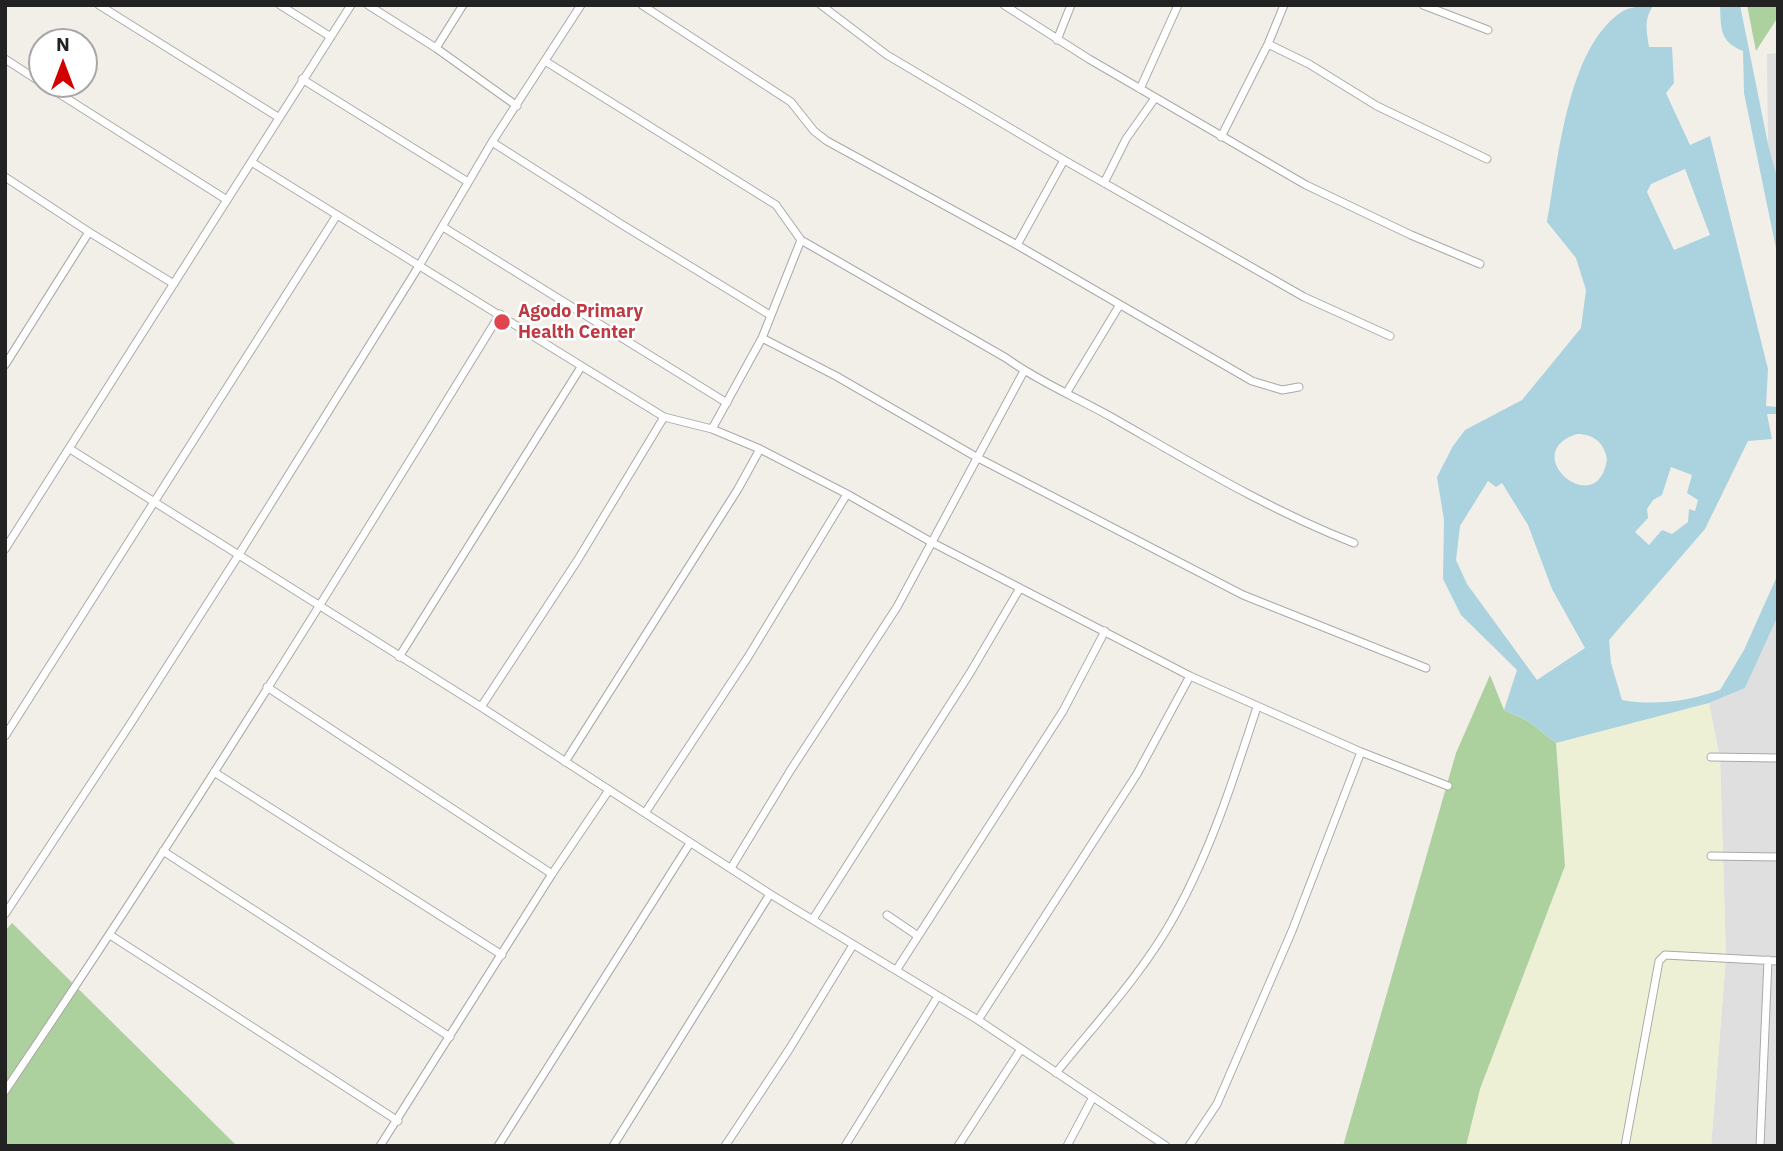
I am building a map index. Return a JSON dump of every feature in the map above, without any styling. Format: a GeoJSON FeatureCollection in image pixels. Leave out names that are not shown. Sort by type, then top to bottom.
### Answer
{"type":"FeatureCollection","features":[{"type":"Feature","properties":{"kind":"street"},"geometry":{"type":"LineString","coordinates":[[99,5],[278,117]]}},
{"type":"Feature","properties":{"kind":"street"},"geometry":{"type":"LineString","coordinates":[[280,5],[331,37]]}},
{"type":"Feature","properties":{"kind":"street"},"geometry":{"type":"LineString","coordinates":[[5,549],[253,163],[278,117],[351,5]]}},
{"type":"Feature","properties":{"kind":"street"},"geometry":{"type":"LineString","coordinates":[[368,5],[436,48],[517,106]]}},
{"type":"Feature","properties":{"kind":"street"},"geometry":{"type":"LineString","coordinates":[[436,48],[463,5]]}},
{"type":"Feature","properties":{"kind":"street"},"geometry":{"type":"LineString","coordinates":[[5,914],[130,726],[238,556],[443,227],[492,142],[581,5]]}},
{"type":"Feature","properties":{"kind":"street"},"geometry":{"type":"LineString","coordinates":[[642,5],[791,102],[814,131],[827,141],[1017,245],[1252,382],[1282,390],[1299,387]]}},
{"type":"Feature","properties":{"kind":"street"},"geometry":{"type":"LineString","coordinates":[[821,5],[887,55],[1064,160],[1304,298],[1390,336]]}},
{"type":"Feature","properties":{"kind":"street"},"geometry":{"type":"LineString","coordinates":[[1004,5],[1057,40],[1306,185],[1411,235],[1480,264]]}},
{"type":"Feature","properties":{"kind":"street"},"geometry":{"type":"LineString","coordinates":[[1057,40],[1071,5]]}},
{"type":"Feature","properties":{"kind":"street"},"geometry":{"type":"LineString","coordinates":[[1140,89],[1178,5]]}},
{"type":"Feature","properties":{"kind":"street"},"geometry":{"type":"LineString","coordinates":[[1221,137],[1268,44],[1284,5]]}},
{"type":"Feature","properties":{"kind":"street"},"geometry":{"type":"LineString","coordinates":[[1423,5],[1488,30]]}},
{"type":"Feature","properties":{"kind":"street"},"geometry":{"type":"LineString","coordinates":[[1268,44],[1309,64],[1394,115],[1487,159]]}},
{"type":"Feature","properties":{"kind":"street"},"geometry":{"type":"LineString","coordinates":[[5,60],[28,74]]}},
{"type":"Feature","properties":{"kind":"street"},"geometry":{"type":"LineString","coordinates":[[545,61],[776,205],[801,240],[1024,371],[1067,392],[1247,495],[1354,543]]}},
{"type":"Feature","properties":{"kind":"street"},"geometry":{"type":"LineString","coordinates":[[302,79],[468,182]]}},
{"type":"Feature","properties":{"kind":"street"},"geometry":{"type":"LineString","coordinates":[[67,98],[228,200]]}},
{"type":"Feature","properties":{"kind":"street"},"geometry":{"type":"LineString","coordinates":[[1104,183],[1126,139],[1155,98]]}},
{"type":"Feature","properties":{"kind":"street"},"geometry":{"type":"LineString","coordinates":[[492,142],[770,315]]}},
{"type":"Feature","properties":{"kind":"street"},"geometry":{"type":"LineString","coordinates":[[1017,245],[1064,160]]}},
{"type":"Feature","properties":{"kind":"street"},"geometry":{"type":"LineString","coordinates":[[253,163],[664,417],[712,429],[760,449],[933,543],[1190,676],[1361,752],[1448,786]]}},
{"type":"Feature","properties":{"kind":"street"},"geometry":{"type":"LineString","coordinates":[[6,180],[174,284]]}},
{"type":"Feature","properties":{"kind":"street"},"geometry":{"type":"LineString","coordinates":[[5,736],[156,503],[337,215]]}},
{"type":"Feature","properties":{"kind":"street"},"geometry":{"type":"LineString","coordinates":[[443,227],[727,403]]}},
{"type":"Feature","properties":{"kind":"street"},"geometry":{"type":"LineString","coordinates":[[5,365],[89,232]]}},
{"type":"Feature","properties":{"kind":"street"},"geometry":{"type":"LineString","coordinates":[[712,429],[762,338],[801,240]]}},
{"type":"Feature","properties":{"kind":"street"},"geometry":{"type":"LineString","coordinates":[[1067,392],[1119,306]]}},
{"type":"Feature","properties":{"kind":"street"},"geometry":{"type":"LineString","coordinates":[[5,1091],[110,935],[214,772],[500,314]]}},
{"type":"Feature","properties":{"kind":"street"},"geometry":{"type":"LineString","coordinates":[[762,338],[836,376],[978,458],[1243,595],[1426,668]]}},
{"type":"Feature","properties":{"kind":"street"},"geometry":{"type":"LineString","coordinates":[[399,657],[581,367]]}},
{"type":"Feature","properties":{"kind":"street"},"geometry":{"type":"LineString","coordinates":[[731,868],[790,771],[897,607],[1024,371]]}},
{"type":"Feature","properties":{"kind":"street"},"geometry":{"type":"LineString","coordinates":[[481,707],[577,561],[664,417]]}},
{"type":"Feature","properties":{"kind":"street"},"geometry":{"type":"LineString","coordinates":[[70,449],[481,707],[770,894],[978,1020],[1166,1146]]}},
{"type":"Feature","properties":{"kind":"street"},"geometry":{"type":"LineString","coordinates":[[565,762],[738,489],[760,449]]}},
{"type":"Feature","properties":{"kind":"street"},"geometry":{"type":"LineString","coordinates":[[645,813],[748,657],[847,494]]}},
{"type":"Feature","properties":{"kind":"street"},"geometry":{"type":"LineString","coordinates":[[813,919],[970,673],[1020,588]]}},
{"type":"Feature","properties":{"kind":"street"},"geometry":{"type":"LineString","coordinates":[[897,970],[1063,711],[1105,631]]}},
{"type":"Feature","properties":{"kind":"street"},"geometry":{"type":"LineString","coordinates":[[978,1020],[1137,774],[1190,676]]}},
{"type":"Feature","properties":{"kind":"street"},"geometry":{"type":"LineString","coordinates":[[267,687],[552,874]]}},
{"type":"Feature","properties":{"kind":"street"},"geometry":{"type":"LineString","coordinates":[[1056,1073],[1156,947],[1175,916],[1218,822],[1257,707]]}},
{"type":"Feature","properties":{"kind":"street"},"geometry":{"type":"LineString","coordinates":[[1189,1146],[1217,1104],[1292,931],[1361,752]]}},
{"type":"Feature","properties":{"kind":"street"},"geometry":{"type":"LineString","coordinates":[[1711,757],[1778,758]]}},
{"type":"Feature","properties":{"kind":"street"},"geometry":{"type":"LineString","coordinates":[[214,772],[502,955]]}},
{"type":"Feature","properties":{"kind":"street"},"geometry":{"type":"LineString","coordinates":[[380,1146],[552,874],[609,790]]}},
{"type":"Feature","properties":{"kind":"street"},"geometry":{"type":"LineString","coordinates":[[498,1146],[690,843]]}},
{"type":"Feature","properties":{"kind":"street"},"geometry":{"type":"LineString","coordinates":[[163,850],[450,1037]]}},
{"type":"Feature","properties":{"kind":"street"},"geometry":{"type":"LineString","coordinates":[[1711,856],[1778,857]]}},
{"type":"Feature","properties":{"kind":"street"},"geometry":{"type":"LineString","coordinates":[[613,1146],[770,894]]}},
{"type":"Feature","properties":{"kind":"street"},"geometry":{"type":"LineString","coordinates":[[887,915],[918,936]]}},
{"type":"Feature","properties":{"kind":"street"},"geometry":{"type":"LineString","coordinates":[[110,935],[398,1121]]}},
{"type":"Feature","properties":{"kind":"street"},"geometry":{"type":"LineString","coordinates":[[725,1146],[790,1048],[853,945]]}},
{"type":"Feature","properties":{"kind":"street"},"geometry":{"type":"LineString","coordinates":[[1625,1146],[1659,961],[1665,955],[1778,961]]}},
{"type":"Feature","properties":{"kind":"street"},"geometry":{"type":"LineString","coordinates":[[1760,1146],[1768,960]]}},
{"type":"Feature","properties":{"kind":"street"},"geometry":{"type":"LineString","coordinates":[[845,1146],[938,996]]}},
{"type":"Feature","properties":{"kind":"street"},"geometry":{"type":"LineString","coordinates":[[958,1146],[1021,1049]]}},
{"type":"Feature","properties":{"kind":"street"},"geometry":{"type":"LineString","coordinates":[[1067,1146],[1093,1097]]}},
{"type":"Feature","properties":{"kind":"shaded area"},"geometry":{"type":"Polygon","coordinates":[[[1778,53],[1778,180],[1768,144],[1767,54],[1778,53]]]}},
{"type":"Feature","properties":{"kind":"shaded area"},"geometry":{"type":"Polygon","coordinates":[[[1778,616],[1778,1146],[1711,1146],[1726,957],[1720,759],[1709,703],[1745,688],[1778,616]]]}},
{"type":"Feature","properties":{"kind":"green space"},"geometry":{"type":"Polygon","coordinates":[[[1747,5],[1778,5],[1778,17],[1756,51],[1747,5]]]}},
{"type":"Feature","properties":{"kind":"green space"},"geometry":{"type":"Polygon","coordinates":[[[1490,675],[1504,710],[1528,721],[1556,743],[1565,866],[1480,1089],[1466,1146],[1343,1146],[1456,753],[1490,675]]]}},
{"type":"Feature","properties":{"kind":"green space"},"geometry":{"type":"Polygon","coordinates":[[[1709,703],[1720,759],[1726,957],[1711,1146],[1466,1146],[1480,1089],[1565,866],[1556,743],[1709,703]]]}},
{"type":"Feature","properties":{"kind":"green space"},"geometry":{"type":"Polygon","coordinates":[[[12,923],[237,1146],[5,1146],[5,931],[12,923]]]}},
{"type":"Feature","properties":{"kind":"water"},"geometry":{"type":"Polygon","coordinates":[[[1654,5],[1647,20],[1649,47],[1672,47],[1674,83],[1666,93],[1690,145],[1710,136],[1768,369],[1766,406],[1778,407],[1778,414],[1767,414],[1772,439],[1748,441],[1705,529],[1609,640],[1611,663],[1622,700],[1647,703],[1671,701],[1720,690],[1744,650],[1778,574],[1778,616],[1745,688],[1709,703],[1556,743],[1528,721],[1504,710],[1517,670],[1461,615],[1443,579],[1444,520],[1437,477],[1453,446],[1465,430],[1522,400],[1581,328],[1586,290],[1576,258],[1547,222],[1561,138],[1577,77],[1589,50],[1604,28],[1623,11],[1654,5]],[[1685,169],[1651,184],[1647,192],[1674,250],[1710,235],[1685,169]],[[1577,434],[1560,443],[1555,455],[1557,467],[1566,478],[1577,484],[1590,485],[1601,477],[1607,459],[1597,440],[1577,434]],[[1671,467],[1662,495],[1653,500],[1647,509],[1648,518],[1635,532],[1649,545],[1662,530],[1672,534],[1688,522],[1689,509],[1695,511],[1698,500],[1687,493],[1692,475],[1671,467]],[[1488,481],[1460,526],[1456,560],[1467,584],[1537,680],[1585,648],[1552,589],[1528,525],[1502,483],[1496,487],[1488,481]]]}},
{"type":"Feature","properties":{"kind":"water"},"geometry":{"type":"Polygon","coordinates":[[[1720,5],[1740,5],[1768,144],[1778,180],[1778,258],[1744,93],[1743,51],[1725,38],[1721,27],[1720,5]]]}},
{"type":"Feature","properties":{"kind":"place","name":"Agodo Primary Health Center"},"geometry":{"type":"Point","coordinates":[502,322]}}]}
